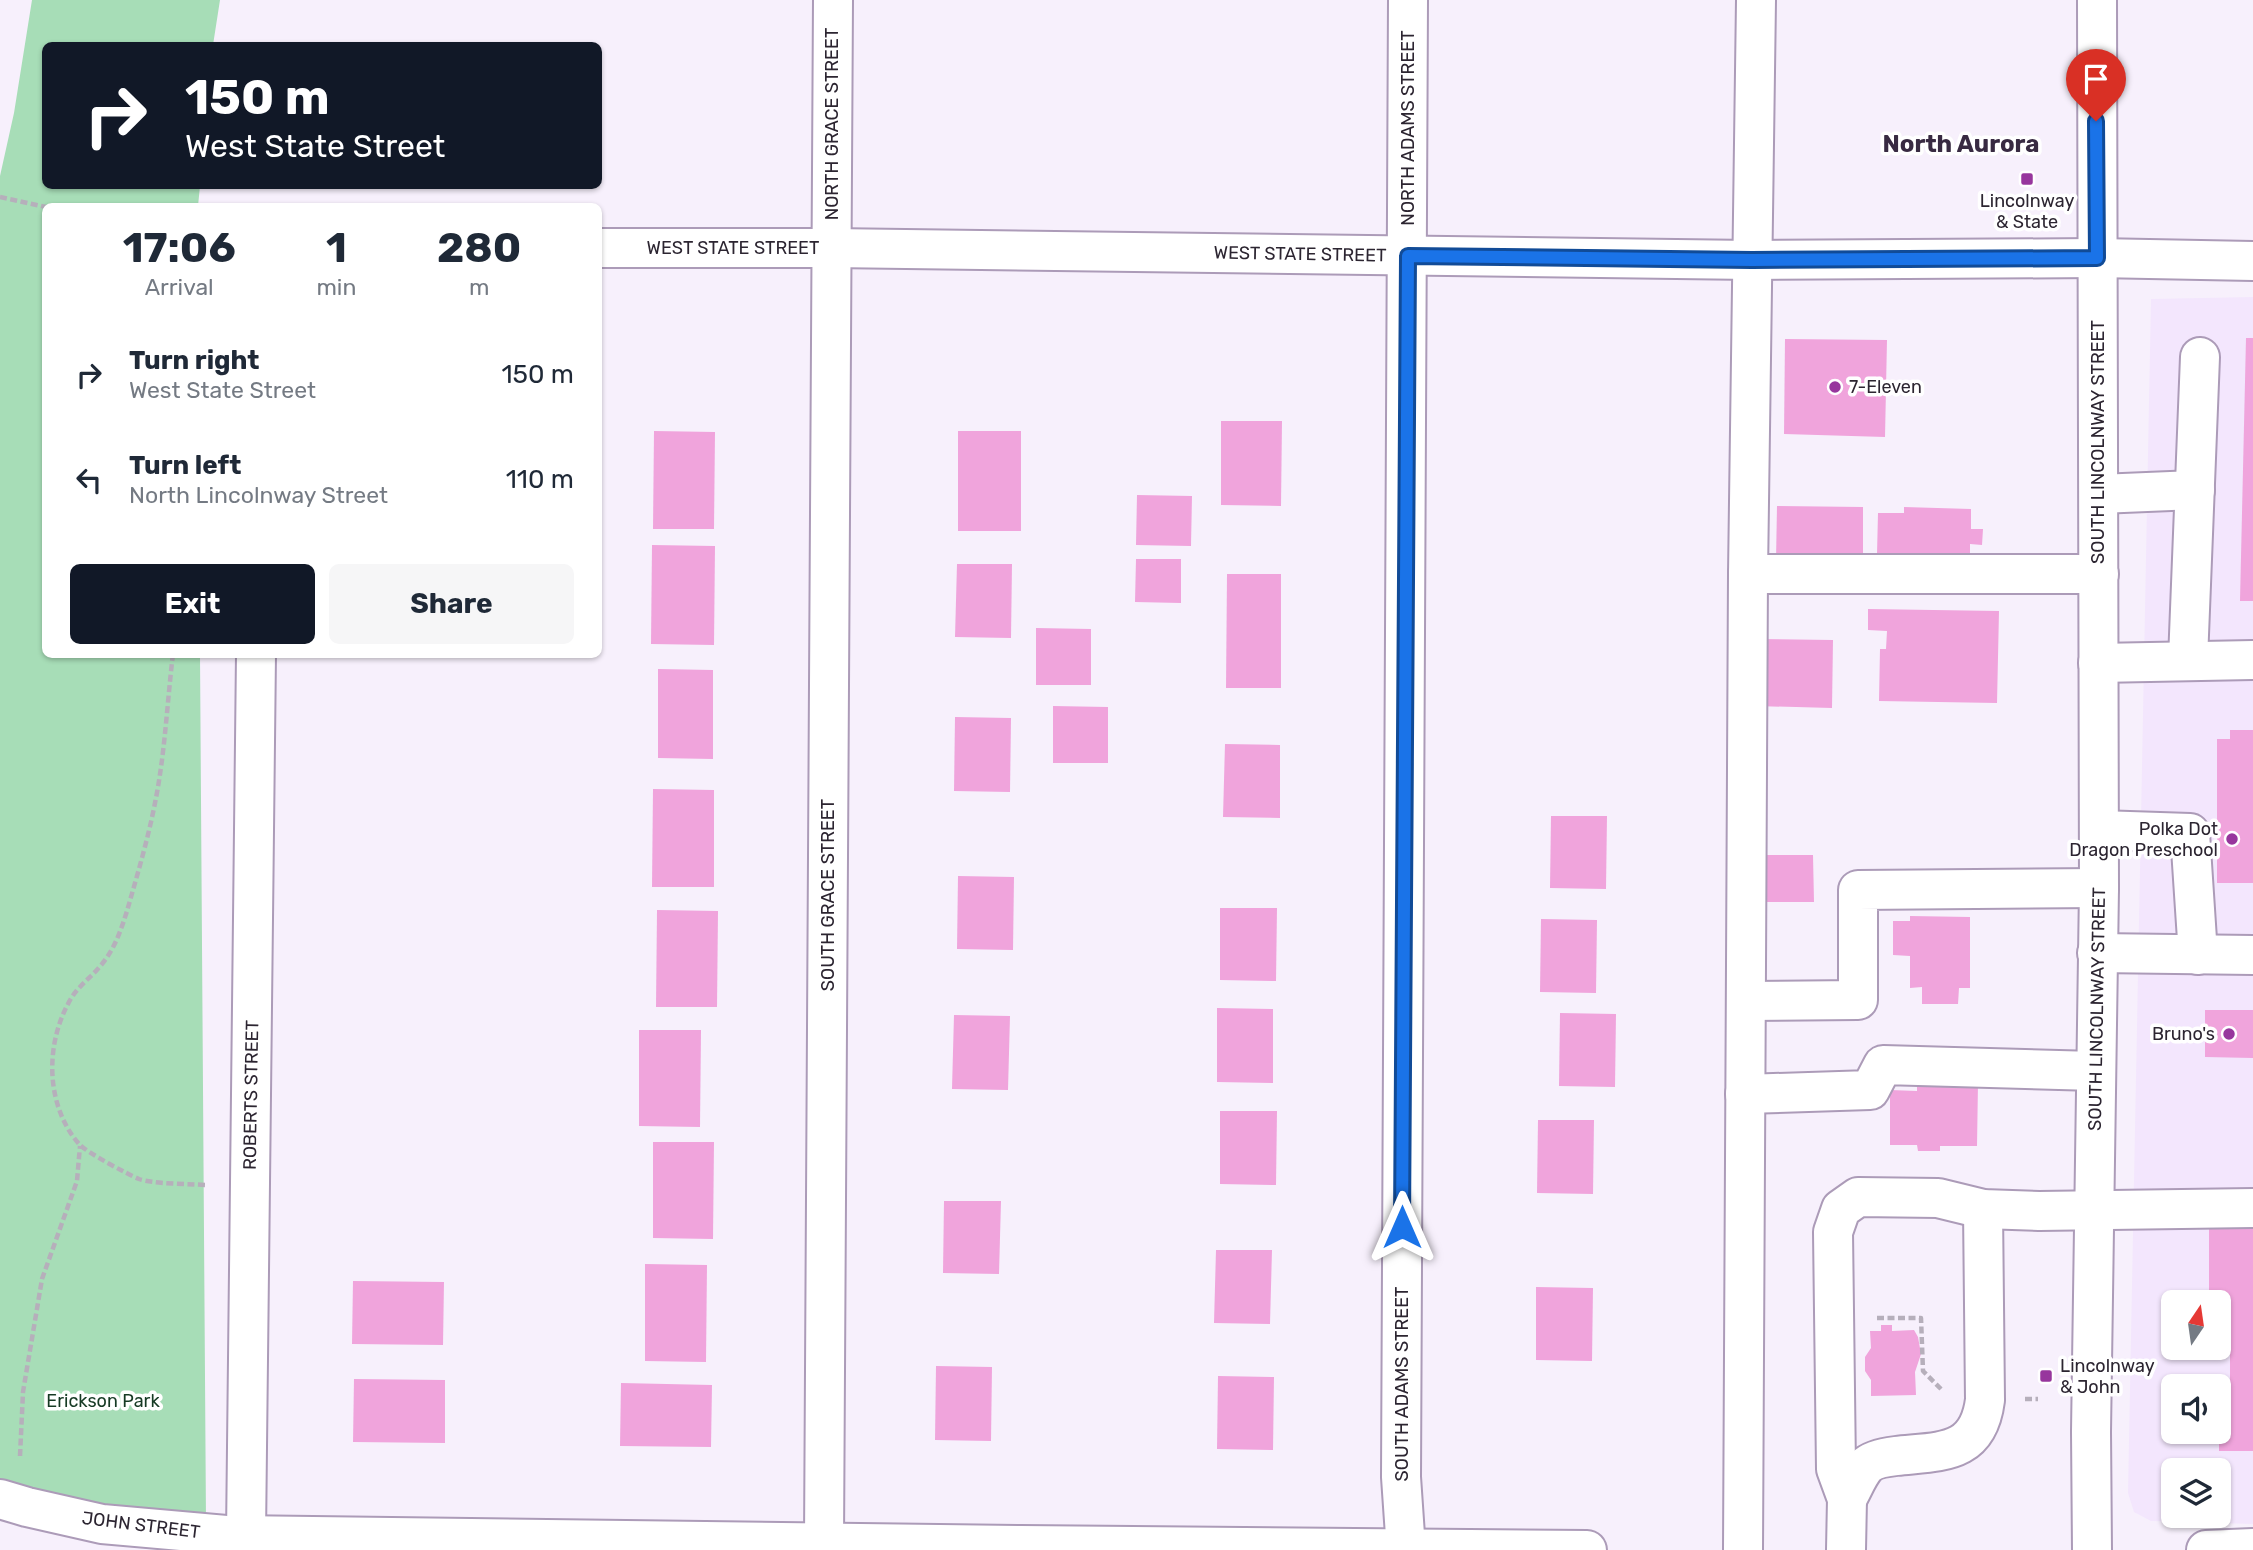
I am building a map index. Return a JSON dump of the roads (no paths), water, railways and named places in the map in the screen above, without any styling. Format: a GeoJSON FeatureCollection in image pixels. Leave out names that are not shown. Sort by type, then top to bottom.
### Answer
{"type":"FeatureCollection","features":[{"type":"Feature","properties":{"kind":"street","name":"NORTH GRACE STREET"},"geometry":{"type":"LineString","coordinates":[[831,248],[833,0]]}},
{"type":"Feature","properties":{"kind":"street","name":"NORTH ADAMS STREET"},"geometry":{"type":"LineString","coordinates":[[1408,0],[1408,256]]}},
{"type":"Feature","properties":{"kind":"street"},"geometry":{"type":"LineString","coordinates":[[1743,1550],[1748,574],[1756,0]]}},
{"type":"Feature","properties":{"kind":"street","name":"SOUTH LINCOLNWAY STREET"},"geometry":{"type":"LineString","coordinates":[[2092,1550],[2091,1432],[2099,888],[2097,0]]}},
{"type":"Feature","properties":{"kind":"street","name":"WEST STATE STREET"},"geometry":{"type":"LineString","coordinates":[[602,248],[831,248],[1752,260],[2097,258],[2253,261]]}},
{"type":"Feature","properties":{"kind":"street","name":"SOUTH GRACE STREET"},"geometry":{"type":"LineString","coordinates":[[824,1542],[831,248]]}},
{"type":"Feature","properties":{"kind":"street","name":"SOUTH ADAMS STREET"},"geometry":{"type":"LineString","coordinates":[[1406,1548],[1401,1463],[1408,256]]}},
{"type":"Feature","properties":{"kind":"street"},"geometry":{"type":"LineString","coordinates":[[2188,660],[2200,357]]}},
{"type":"Feature","properties":{"kind":"street"},"geometry":{"type":"LineString","coordinates":[[2099,494],[2195,491]]}},
{"type":"Feature","properties":{"kind":"street"},"geometry":{"type":"LineString","coordinates":[[1748,574],[2099,574]]}},
{"type":"Feature","properties":{"kind":"street","name":"ROBERTS STREET"},"geometry":{"type":"LineString","coordinates":[[232,1540],[250,1187],[256,658]]}},
{"type":"Feature","properties":{"kind":"street"},"geometry":{"type":"LineString","coordinates":[[2098,663],[2253,660]]}},
{"type":"Feature","properties":{"kind":"street"},"geometry":{"type":"LineString","coordinates":[[2099,830],[2190,833],[2198,955]]}},
{"type":"Feature","properties":{"kind":"street"},"geometry":{"type":"LineString","coordinates":[[1746,1000],[1858,1000],[1858,890],[2099,888]]}},
{"type":"Feature","properties":{"kind":"street"},"geometry":{"type":"LineString","coordinates":[[2097,953],[2253,955]]}},
{"type":"Feature","properties":{"kind":"street"},"geometry":{"type":"LineString","coordinates":[[1745,1094],[1871,1090],[1882,1065],[2095,1072]]}},
{"type":"Feature","properties":{"kind":"street"},"geometry":{"type":"LineString","coordinates":[[1846,1550],[1847,1499],[1836,1469],[1833,1232],[1842,1209],[1858,1197],[1938,1198],[1983,1209],[2253,1208]]}},
{"type":"Feature","properties":{"kind":"street"},"geometry":{"type":"LineString","coordinates":[[1847,1499],[1867,1465],[1883,1458],[1962,1445],[1970,1439],[1979,1425],[1985,1400],[1983,1209]]}},
{"type":"Feature","properties":{"kind":"street","name":"JOHN STREET"},"geometry":{"type":"LineString","coordinates":[[0,1499],[102,1524],[232,1540],[824,1542],[1021,1548],[1587,1550]]}},
{"type":"Feature","properties":{"kind":"street"},"geometry":{"type":"LineString","coordinates":[[2206,1550],[2253,1548]]}},
{"type":"Feature","properties":{"kind":"place","name":"Lincolnway & State"},"geometry":{"type":"Point","coordinates":[2027,179]}},
{"type":"Feature","properties":{"kind":"place","name":"7-Eleven"},"geometry":{"type":"Point","coordinates":[1835,387]}},
{"type":"Feature","properties":{"kind":"place","name":"Polka Dot Dragon Preschool"},"geometry":{"type":"Point","coordinates":[2232,839]}},
{"type":"Feature","properties":{"kind":"place","name":"Bruno's"},"geometry":{"type":"Point","coordinates":[2229,1034]}},
{"type":"Feature","properties":{"kind":"place","name":"Lincolnway & John"},"geometry":{"type":"Point","coordinates":[2046,1376]}},
{"type":"Feature","properties":{"kind":"district","name":"North Aurora"},"geometry":{"type":"Point","coordinates":[1961,144]}},
{"type":"Feature","properties":{"kind":"park label","name":"Erickson Park"},"geometry":{"type":"Point","coordinates":[103,1401]}}]}
